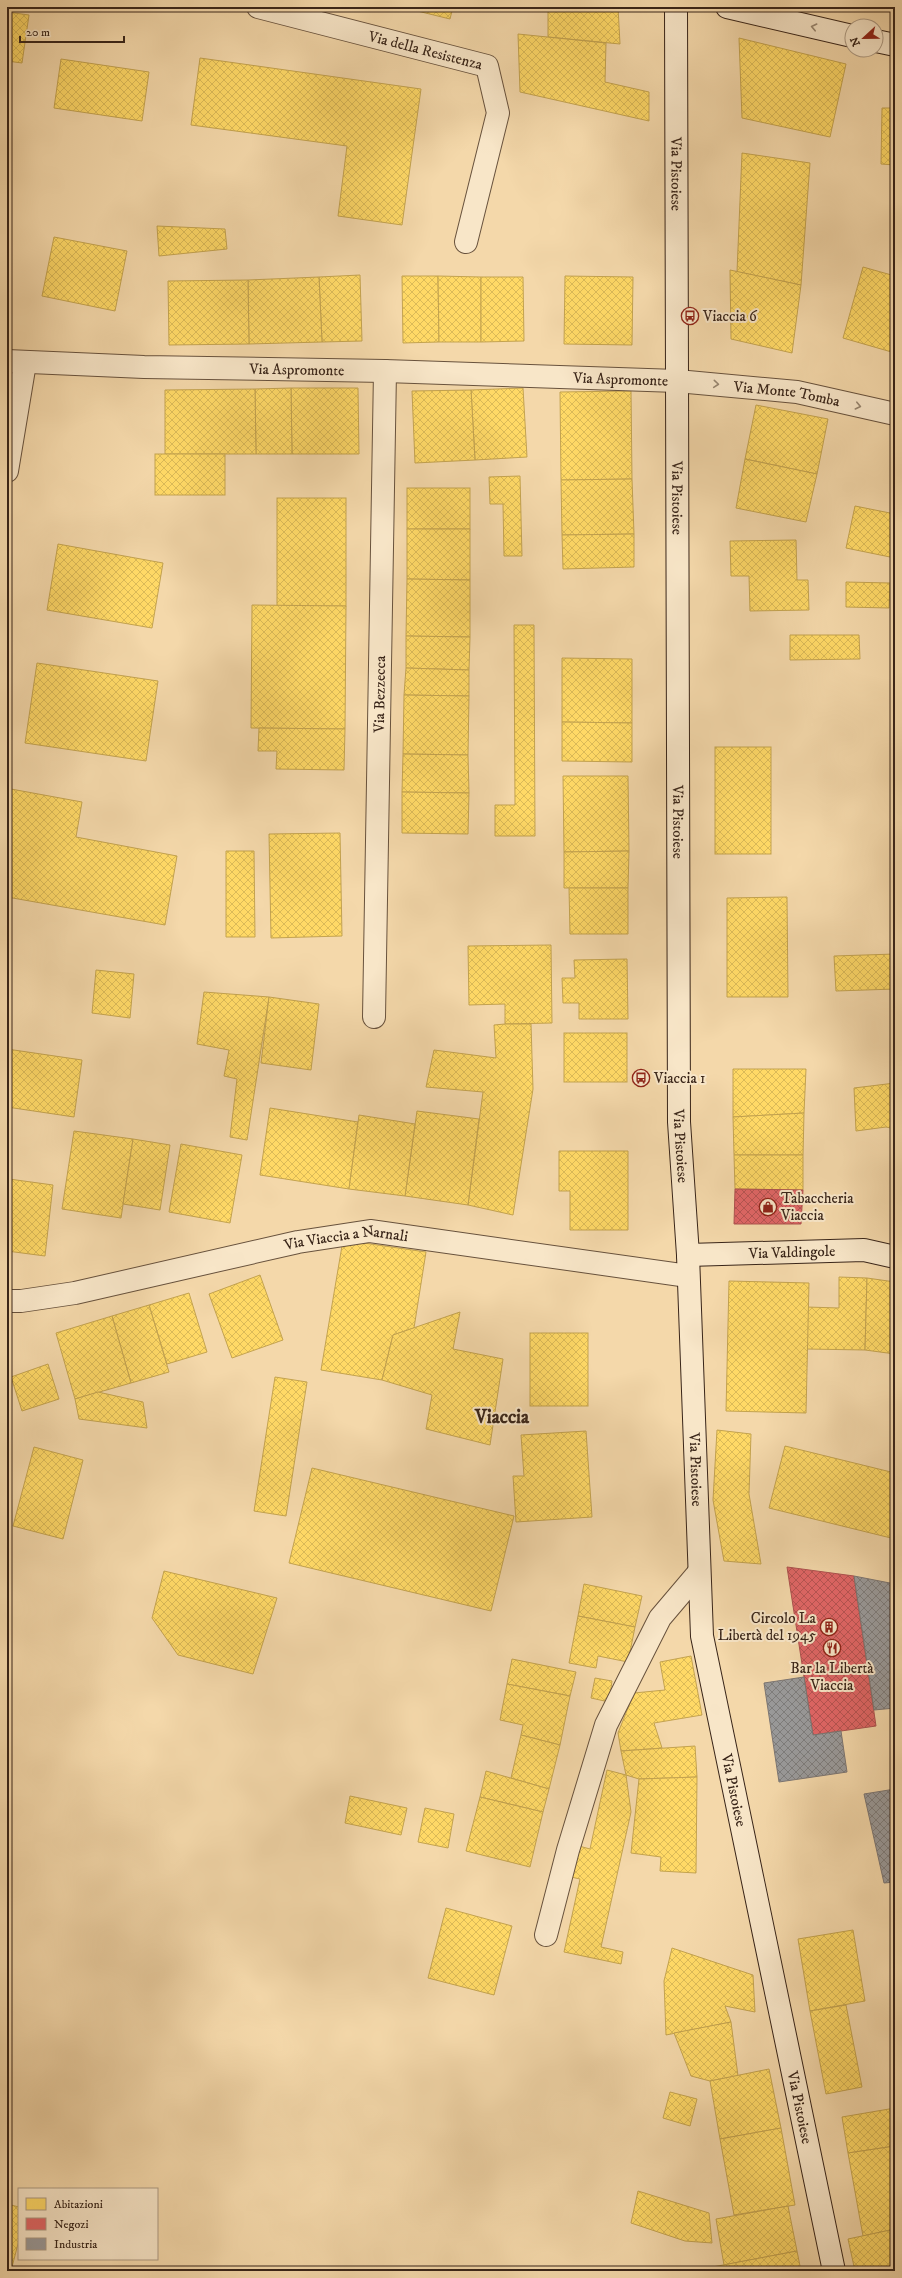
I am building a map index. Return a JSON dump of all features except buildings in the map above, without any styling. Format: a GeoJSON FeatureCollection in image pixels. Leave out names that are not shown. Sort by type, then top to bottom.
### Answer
{"type":"FeatureCollection","features":[{"type":"Feature","properties":{"kind":"street","name":"Via della Resistenza"},"geometry":{"type":"LineString","coordinates":[[258,7],[487,66],[498,112],[466,242]]}},
{"type":"Feature","properties":{"kind":"street","name":"Via Pistoiese"},"geometry":{"type":"LineString","coordinates":[[676,7],[679,1114],[688,1255],[702,1636],[834,2271]]}},
{"type":"Feature","properties":{"kind":"street"},"geometry":{"type":"LineString","coordinates":[[727,7],[844,34]]}},
{"type":"Feature","properties":{"kind":"street"},"geometry":{"type":"LineString","coordinates":[[884,43],[895,45]]}},
{"type":"Feature","properties":{"kind":"street","name":"Via Aspromonte"},"geometry":{"type":"LineString","coordinates":[[7,471],[16,362],[385,371],[677,381]]}},
{"type":"Feature","properties":{"kind":"street","name":"Via Bezzecca"},"geometry":{"type":"LineString","coordinates":[[374,1017],[385,371]]}},
{"type":"Feature","properties":{"kind":"street","name":"Via Monte Tomba"},"geometry":{"type":"LineString","coordinates":[[677,381],[797,392],[895,414]]}},
{"type":"Feature","properties":{"kind":"street","name":"Via Viaccia a Narnali"},"geometry":{"type":"LineString","coordinates":[[7,1301],[21,1301],[74,1293],[298,1242],[370,1231],[688,1276]]}},
{"type":"Feature","properties":{"kind":"street","name":"Via Valdingole"},"geometry":{"type":"LineString","coordinates":[[688,1255],[864,1250],[895,1257]]}},
{"type":"Feature","properties":{"kind":"street"},"geometry":{"type":"LineString","coordinates":[[546,1935],[568,1850],[606,1725],[660,1618],[699,1572]]}},
{"type":"Feature","properties":{"kind":"place","name":"Viaccia 6"},"geometry":{"type":"Point","coordinates":[690,316]}},
{"type":"Feature","properties":{"kind":"place","name":"Viaccia 1"},"geometry":{"type":"Point","coordinates":[641,1078]}},
{"type":"Feature","properties":{"kind":"place","name":"Tabaccheria Viaccia"},"geometry":{"type":"Point","coordinates":[768,1207]}},
{"type":"Feature","properties":{"kind":"place","name":"Circolo La Libertà del 1945"},"geometry":{"type":"Point","coordinates":[829,1627]}},
{"type":"Feature","properties":{"kind":"place","name":"Bar la Libertà Viaccia"},"geometry":{"type":"Point","coordinates":[832,1648]}},
{"type":"Feature","properties":{"kind":"district","name":"Viaccia"},"geometry":{"type":"Point","coordinates":[502,1417]}}]}
